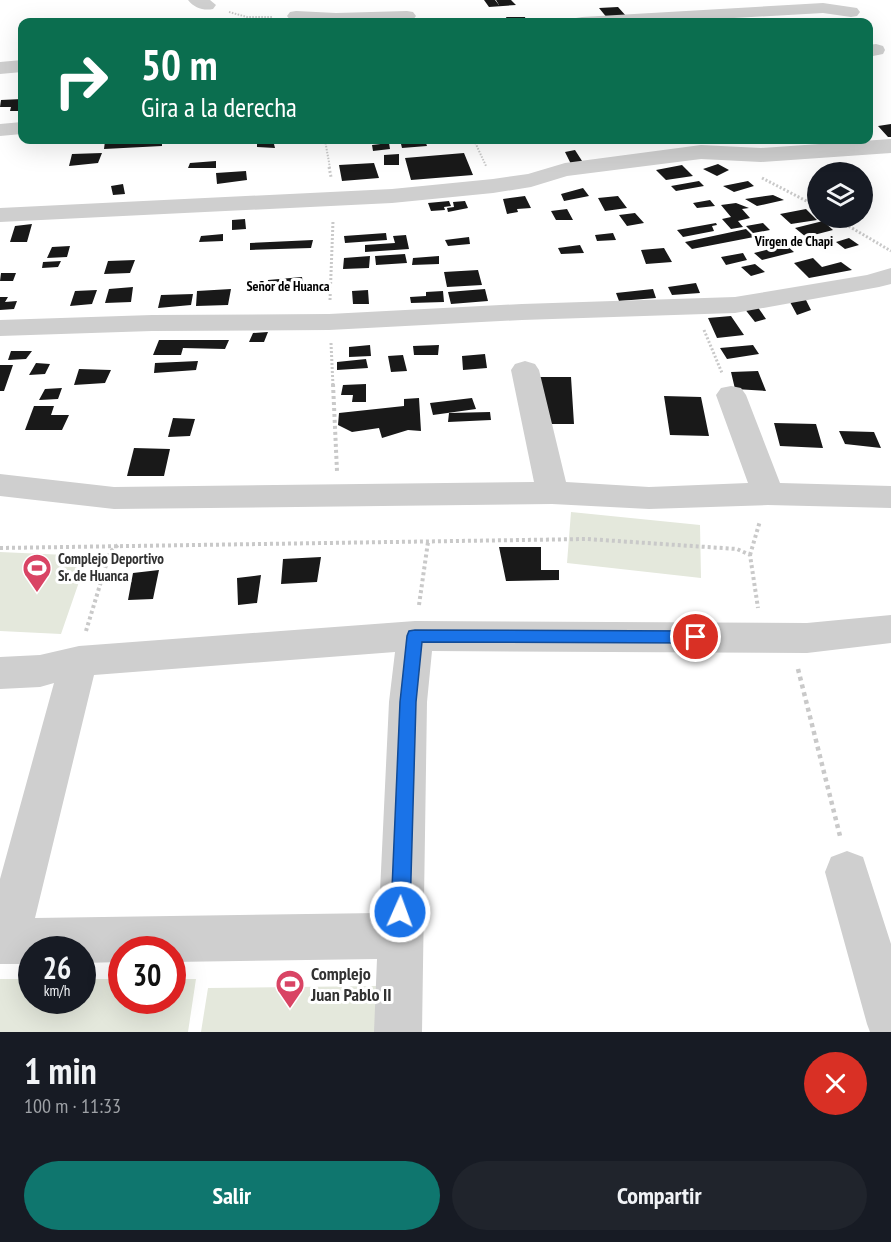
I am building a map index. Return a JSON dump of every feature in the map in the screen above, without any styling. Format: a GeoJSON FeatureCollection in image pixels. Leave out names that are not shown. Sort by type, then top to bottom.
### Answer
{"type":"FeatureCollection","features":[{"type":"Feature","properties":{"kind":"street"},"geometry":{"type":"LineString","coordinates":[[399,0],[408,18]]}},
{"type":"Feature","properties":{"kind":"street"},"geometry":{"type":"LineString","coordinates":[[618,1],[635,18]]}},
{"type":"Feature","properties":{"kind":"street"},"geometry":{"type":"LineString","coordinates":[[681,18],[823,8],[851,12]]}},
{"type":"Feature","properties":{"kind":"street"},"geometry":{"type":"LineString","coordinates":[[296,16],[352,18]]}},
{"type":"Feature","properties":{"kind":"street"},"geometry":{"type":"LineString","coordinates":[[0,68],[18,66]]}},
{"type":"Feature","properties":{"kind":"street"},"geometry":{"type":"LineString","coordinates":[[0,130],[18,128]]}},
{"type":"Feature","properties":{"kind":"street"},"geometry":{"type":"LineString","coordinates":[[0,215],[443,192],[531,180],[575,169],[701,152],[761,155],[891,146]]}},
{"type":"Feature","properties":{"kind":"street"},"geometry":{"type":"LineString","coordinates":[[0,328],[152,323],[329,322],[522,312],[735,305],[870,282],[891,276]]}},
{"type":"Feature","properties":{"kind":"street"},"geometry":{"type":"LineString","coordinates":[[525,370],[552,493]]}},
{"type":"Feature","properties":{"kind":"street"},"geometry":{"type":"LineString","coordinates":[[731,395],[765,505]]}},
{"type":"Feature","properties":{"kind":"street"},"geometry":{"type":"LineString","coordinates":[[0,485],[114,498],[552,493],[765,505],[891,497]]}},
{"type":"Feature","properties":{"kind":"street"},"geometry":{"type":"LineString","coordinates":[[0,673],[40,670],[79,661],[415,636],[807,638],[891,629]]}},
{"type":"Feature","properties":{"kind":"street"},"geometry":{"type":"LineString","coordinates":[[398,1032],[408,702],[415,636]]}},
{"type":"Feature","properties":{"kind":"street"},"geometry":{"type":"LineString","coordinates":[[79,661],[3,941],[400,936]]}},
{"type":"Feature","properties":{"kind":"street"},"geometry":{"type":"LineString","coordinates":[[848,872],[891,1024]]}},
{"type":"Feature","properties":{"kind":"path"},"geometry":{"type":"LineString","coordinates":[[202,2],[247,17],[296,16]]}},
{"type":"Feature","properties":{"kind":"path"},"geometry":{"type":"LineString","coordinates":[[728,154],[737,163],[807,201]]}},
{"type":"Feature","properties":{"kind":"path"},"geometry":{"type":"LineString","coordinates":[[852,228],[891,251]]}},
{"type":"Feature","properties":{"kind":"path"},"geometry":{"type":"LineString","coordinates":[[694,307],[731,395]]}},
{"type":"Feature","properties":{"kind":"path"},"geometry":{"type":"LineString","coordinates":[[764,638],[750,555],[765,505]]}},
{"type":"Feature","properties":{"kind":"path"},"geometry":{"type":"LineString","coordinates":[[0,548],[587,539],[737,549],[750,555]]}},
{"type":"Feature","properties":{"kind":"path"},"geometry":{"type":"LineString","coordinates":[[415,636],[428,542]]}},
{"type":"Feature","properties":{"kind":"path"},"geometry":{"type":"LineString","coordinates":[[79,661],[93,605],[110,552],[118,545]]}},
{"type":"Feature","properties":{"kind":"path"},"geometry":{"type":"LineString","coordinates":[[807,638],[794,653],[848,872]]}},
{"type":"Feature","properties":{"kind":"shaded area"},"geometry":{"type":"Polygon","coordinates":[[[571,512],[700,525],[701,578],[567,563],[571,512]]]}},
{"type":"Feature","properties":{"kind":"shaded area","name":"Complejo Deportivo Sr. de Huanca"},"geometry":{"type":"Polygon","coordinates":[[[0,552],[88,556],[61,634],[0,631],[0,552]]]}},
{"type":"Feature","properties":{"kind":"shaded area"},"geometry":{"type":"Polygon","coordinates":[[[0,979],[18,979],[18,1014],[96,1014],[96,979],[108,979],[108,1014],[186,1014],[186,979],[196,979],[188,1032],[0,1032],[0,979]]]}},
{"type":"Feature","properties":{"kind":"shaded area","name":"Complejo Juan Pablo II"},"geometry":{"type":"Polygon","coordinates":[[[376,986],[375,1032],[201,1032],[208,988],[376,986]]]}},
{"type":"Feature","properties":{"kind":"building"},"geometry":{"type":"Polygon","coordinates":[[[484,0],[495,0],[499,5],[496,0],[511,0],[516,5],[489,7],[484,0]]]}},
{"type":"Feature","properties":{"kind":"building"},"geometry":{"type":"Polygon","coordinates":[[[618,7],[627,17],[607,18],[599,8],[618,7]]]}},
{"type":"Feature","properties":{"kind":"building"},"geometry":{"type":"Polygon","coordinates":[[[18,99],[18,111],[10,111],[11,107],[0,107],[1,100],[18,99]]]}},
{"type":"Feature","properties":{"kind":"building"},"geometry":{"type":"Polygon","coordinates":[[[891,124],[891,137],[888,137],[878,126],[891,124]]]}},
{"type":"Feature","properties":{"kind":"building"},"geometry":{"type":"Polygon","coordinates":[[[105,144],[162,144],[162,146],[104,149],[105,144]]]}},
{"type":"Feature","properties":{"kind":"building"},"geometry":{"type":"Polygon","coordinates":[[[257,144],[274,144],[275,148],[257,147],[257,144]]]}},
{"type":"Feature","properties":{"kind":"building"},"geometry":{"type":"Polygon","coordinates":[[[389,144],[390,149],[373,151],[372,145],[389,144]]]}},
{"type":"Feature","properties":{"kind":"building"},"geometry":{"type":"Polygon","coordinates":[[[401,144],[426,144],[427,146],[402,148],[401,144]]]}},
{"type":"Feature","properties":{"kind":"building"},"geometry":{"type":"Polygon","coordinates":[[[575,150],[584,164],[572,166],[565,152],[575,150]]]}},
{"type":"Feature","properties":{"kind":"building"},"geometry":{"type":"Polygon","coordinates":[[[102,153],[98,163],[69,166],[72,154],[102,153]]]}},
{"type":"Feature","properties":{"kind":"building"},"geometry":{"type":"Polygon","coordinates":[[[464,153],[473,175],[411,180],[405,158],[464,153]]]}},
{"type":"Feature","properties":{"kind":"building"},"geometry":{"type":"Polygon","coordinates":[[[399,154],[399,165],[384,165],[384,155],[399,154]]]}},
{"type":"Feature","properties":{"kind":"building"},"geometry":{"type":"Polygon","coordinates":[[[216,161],[216,168],[188,168],[190,163],[216,161]]]}},
{"type":"Feature","properties":{"kind":"building"},"geometry":{"type":"Polygon","coordinates":[[[374,163],[379,178],[342,181],[339,165],[374,163]]]}},
{"type":"Feature","properties":{"kind":"building"},"geometry":{"type":"Polygon","coordinates":[[[718,164],[729,170],[717,176],[703,169],[718,164]]]}},
{"type":"Feature","properties":{"kind":"building"},"geometry":{"type":"Polygon","coordinates":[[[682,165],[693,176],[666,180],[656,170],[682,165]]]}},
{"type":"Feature","properties":{"kind":"building"},"geometry":{"type":"Polygon","coordinates":[[[246,171],[247,180],[217,184],[216,173],[246,171]]]}},
{"type":"Feature","properties":{"kind":"building"},"geometry":{"type":"Polygon","coordinates":[[[699,181],[704,186],[676,191],[671,186],[699,181]]]}},
{"type":"Feature","properties":{"kind":"building"},"geometry":{"type":"Polygon","coordinates":[[[748,181],[754,186],[734,192],[723,186],[748,181]]]}},
{"type":"Feature","properties":{"kind":"building"},"geometry":{"type":"Polygon","coordinates":[[[123,184],[125,194],[113,195],[111,186],[123,184]]]}},
{"type":"Feature","properties":{"kind":"building"},"geometry":{"type":"Polygon","coordinates":[[[583,188],[589,196],[564,201],[561,194],[583,188]]]}},
{"type":"Feature","properties":{"kind":"building"},"geometry":{"type":"Polygon","coordinates":[[[773,195],[784,200],[757,206],[745,199],[773,195]]]}},
{"type":"Feature","properties":{"kind":"building"},"geometry":{"type":"Polygon","coordinates":[[[525,196],[531,208],[517,209],[518,212],[507,214],[503,199],[525,196]]]}},
{"type":"Feature","properties":{"kind":"building"},"geometry":{"type":"Polygon","coordinates":[[[618,196],[627,208],[605,211],[598,198],[618,196]]]}},
{"type":"Feature","properties":{"kind":"building"},"geometry":{"type":"Polygon","coordinates":[[[710,200],[715,206],[697,208],[693,203],[710,200]]]}},
{"type":"Feature","properties":{"kind":"building"},"geometry":{"type":"Polygon","coordinates":[[[449,201],[451,206],[444,207],[445,210],[431,211],[428,203],[449,201]]]}},
{"type":"Feature","properties":{"kind":"building"},"geometry":{"type":"Polygon","coordinates":[[[465,201],[468,208],[448,212],[447,208],[454,207],[453,202],[465,201]]]}},
{"type":"Feature","properties":{"kind":"building"},"geometry":{"type":"Polygon","coordinates":[[[736,203],[749,208],[742,209],[750,218],[738,221],[743,227],[731,229],[722,219],[731,217],[721,205],[736,203]]]}},
{"type":"Feature","properties":{"kind":"building"},"geometry":{"type":"Polygon","coordinates":[[[567,209],[573,220],[556,220],[551,211],[567,209]]]}},
{"type":"Feature","properties":{"kind":"building"},"geometry":{"type":"Polygon","coordinates":[[[806,209],[807,222],[791,224],[780,214],[806,209]]]}},
{"type":"Feature","properties":{"kind":"building"},"geometry":{"type":"Polygon","coordinates":[[[635,213],[644,223],[627,226],[619,215],[635,213]]]}},
{"type":"Feature","properties":{"kind":"building"},"geometry":{"type":"Polygon","coordinates":[[[245,219],[246,229],[232,230],[232,220],[245,219]]]}},
{"type":"Feature","properties":{"kind":"building"},"geometry":{"type":"Polygon","coordinates":[[[716,223],[717,225],[712,226],[714,231],[683,237],[677,230],[716,223]]]}},
{"type":"Feature","properties":{"kind":"building"},"geometry":{"type":"Polygon","coordinates":[[[763,223],[770,230],[753,233],[746,226],[763,223]]]}},
{"type":"Feature","properties":{"kind":"building"},"geometry":{"type":"Polygon","coordinates":[[[32,224],[27,242],[10,242],[15,226],[32,224]]]}},
{"type":"Feature","properties":{"kind":"building"},"geometry":{"type":"Polygon","coordinates":[[[807,225],[807,228],[831,228],[833,230],[806,237],[795,228],[807,225]]]}},
{"type":"Feature","properties":{"kind":"building"},"geometry":{"type":"Polygon","coordinates":[[[746,229],[754,237],[692,249],[685,242],[746,229]]]}},
{"type":"Feature","properties":{"kind":"building"},"geometry":{"type":"Polygon","coordinates":[[[386,233],[387,240],[345,243],[344,236],[386,233]]]}},
{"type":"Feature","properties":{"kind":"building"},"geometry":{"type":"Polygon","coordinates":[[[613,233],[616,240],[597,241],[595,235],[613,233]]]}},
{"type":"Feature","properties":{"kind":"building"},"geometry":{"type":"Polygon","coordinates":[[[223,234],[223,241],[199,242],[201,236],[223,234]]]}},
{"type":"Feature","properties":{"kind":"building"},"geometry":{"type":"Polygon","coordinates":[[[406,235],[409,249],[365,252],[365,245],[395,243],[393,236],[406,235]]]}},
{"type":"Feature","properties":{"kind":"building"},"geometry":{"type":"Polygon","coordinates":[[[469,237],[470,244],[448,246],[445,240],[469,237]]]}},
{"type":"Feature","properties":{"kind":"building"},"geometry":{"type":"Polygon","coordinates":[[[849,238],[859,245],[845,249],[836,242],[849,238]]]}},
{"type":"Feature","properties":{"kind":"building"},"geometry":{"type":"Polygon","coordinates":[[[313,240],[311,248],[250,250],[250,243],[313,240]]]}},
{"type":"Feature","properties":{"kind":"building"},"geometry":{"type":"Polygon","coordinates":[[[580,245],[584,253],[561,254],[558,248],[580,245]]]}},
{"type":"Feature","properties":{"kind":"building"},"geometry":{"type":"Polygon","coordinates":[[[786,245],[794,252],[762,260],[754,253],[786,245]]]}},
{"type":"Feature","properties":{"kind":"building"},"geometry":{"type":"Polygon","coordinates":[[[70,246],[67,257],[47,258],[52,247],[70,246]]]}},
{"type":"Feature","properties":{"kind":"building"},"geometry":{"type":"Polygon","coordinates":[[[664,248],[672,262],[646,264],[641,250],[664,248]]]}},
{"type":"Feature","properties":{"kind":"building"},"geometry":{"type":"Polygon","coordinates":[[[743,253],[747,260],[726,265],[721,257],[743,253]]]}},
{"type":"Feature","properties":{"kind":"building"},"geometry":{"type":"Polygon","coordinates":[[[405,254],[407,263],[376,265],[375,256],[405,254]]]}},
{"type":"Feature","properties":{"kind":"building"},"geometry":{"type":"Polygon","coordinates":[[[370,256],[369,268],[343,269],[344,258],[370,256]]]}},
{"type":"Feature","properties":{"kind":"building"},"geometry":{"type":"Polygon","coordinates":[[[439,256],[439,264],[412,265],[413,258],[439,256]]]}},
{"type":"Feature","properties":{"kind":"building"},"geometry":{"type":"Polygon","coordinates":[[[813,258],[822,267],[841,262],[852,270],[809,278],[794,263],[813,258]]]}},
{"type":"Feature","properties":{"kind":"building"},"geometry":{"type":"Polygon","coordinates":[[[135,260],[130,273],[104,274],[108,261],[135,260]]]}},
{"type":"Feature","properties":{"kind":"building"},"geometry":{"type":"Polygon","coordinates":[[[61,261],[58,267],[42,268],[43,262],[61,261]]]}},
{"type":"Feature","properties":{"kind":"building"},"geometry":{"type":"Polygon","coordinates":[[[755,264],[765,272],[751,276],[741,267],[755,264]]]}},
{"type":"Feature","properties":{"kind":"building"},"geometry":{"type":"Polygon","coordinates":[[[478,270],[482,285],[447,287],[444,272],[478,270]]]}},
{"type":"Feature","properties":{"kind":"building"},"geometry":{"type":"Polygon","coordinates":[[[1,273],[16,273],[13,281],[0,281],[1,273]]]}},
{"type":"Feature","properties":{"kind":"building"},"geometry":{"type":"Polygon","coordinates":[[[302,277],[303,284],[267,289],[268,280],[302,277]]]}},
{"type":"Feature","properties":{"kind":"building"},"geometry":{"type":"Polygon","coordinates":[[[696,283],[700,293],[672,295],[668,287],[696,283]]]}},
{"type":"Feature","properties":{"kind":"building"},"geometry":{"type":"Polygon","coordinates":[[[133,287],[131,302],[105,303],[109,289],[133,287]]]}},
{"type":"Feature","properties":{"kind":"building"},"geometry":{"type":"Polygon","coordinates":[[[231,289],[228,305],[196,306],[197,291],[231,289]]]}},
{"type":"Feature","properties":{"kind":"building"},"geometry":{"type":"Polygon","coordinates":[[[485,289],[488,301],[451,304],[448,292],[485,289]]]}},
{"type":"Feature","properties":{"kind":"building"},"geometry":{"type":"Polygon","coordinates":[[[653,289],[656,298],[619,301],[616,293],[653,289]]]}},
{"type":"Feature","properties":{"kind":"building"},"geometry":{"type":"Polygon","coordinates":[[[97,290],[92,304],[70,306],[75,291],[97,290]]]}},
{"type":"Feature","properties":{"kind":"building"},"geometry":{"type":"Polygon","coordinates":[[[368,290],[369,304],[353,304],[352,291],[368,290]]]}},
{"type":"Feature","properties":{"kind":"building"},"geometry":{"type":"Polygon","coordinates":[[[443,291],[444,302],[411,303],[410,297],[426,296],[426,292],[443,291]]]}},
{"type":"Feature","properties":{"kind":"building"},"geometry":{"type":"Polygon","coordinates":[[[193,294],[191,305],[158,308],[161,295],[193,294]]]}},
{"type":"Feature","properties":{"kind":"building"},"geometry":{"type":"Polygon","coordinates":[[[804,296],[811,310],[797,315],[790,302],[804,296]]]}},
{"type":"Feature","properties":{"kind":"building"},"geometry":{"type":"Polygon","coordinates":[[[0,297],[8,297],[5,302],[17,301],[14,309],[0,310],[0,297]]]}},
{"type":"Feature","properties":{"kind":"building"},"geometry":{"type":"Polygon","coordinates":[[[757,306],[766,319],[755,322],[744,308],[757,306]]]}},
{"type":"Feature","properties":{"kind":"building"},"geometry":{"type":"Polygon","coordinates":[[[731,316],[744,335],[717,338],[708,318],[731,316]]]}},
{"type":"Feature","properties":{"kind":"building"},"geometry":{"type":"Polygon","coordinates":[[[268,332],[264,342],[249,342],[253,333],[268,332]]]}},
{"type":"Feature","properties":{"kind":"building"},"geometry":{"type":"Polygon","coordinates":[[[159,340],[229,340],[225,349],[183,348],[181,355],[153,355],[159,340]]]}},
{"type":"Feature","properties":{"kind":"building"},"geometry":{"type":"Polygon","coordinates":[[[370,345],[371,356],[349,357],[349,347],[370,345]]]}},
{"type":"Feature","properties":{"kind":"building"},"geometry":{"type":"Polygon","coordinates":[[[439,345],[438,355],[414,355],[413,346],[439,345]]]}},
{"type":"Feature","properties":{"kind":"building"},"geometry":{"type":"Polygon","coordinates":[[[753,345],[759,354],[727,359],[720,348],[753,345]]]}},
{"type":"Feature","properties":{"kind":"building"},"geometry":{"type":"Polygon","coordinates":[[[11,351],[32,351],[26,359],[8,360],[11,351]]]}},
{"type":"Feature","properties":{"kind":"building"},"geometry":{"type":"Polygon","coordinates":[[[485,354],[487,368],[463,370],[462,356],[485,354]]]}},
{"type":"Feature","properties":{"kind":"building"},"geometry":{"type":"Polygon","coordinates":[[[403,355],[407,371],[391,372],[388,356],[403,355]]]}},
{"type":"Feature","properties":{"kind":"building"},"geometry":{"type":"Polygon","coordinates":[[[366,359],[368,368],[337,370],[337,362],[366,359]]]}},
{"type":"Feature","properties":{"kind":"building"},"geometry":{"type":"Polygon","coordinates":[[[198,361],[196,370],[154,373],[155,363],[198,361]]]}},
{"type":"Feature","properties":{"kind":"building"},"geometry":{"type":"Polygon","coordinates":[[[36,363],[50,364],[45,374],[29,375],[36,363]]]}},
{"type":"Feature","properties":{"kind":"building"},"geometry":{"type":"Polygon","coordinates":[[[0,365],[13,365],[4,391],[0,391],[0,365]]]}},
{"type":"Feature","properties":{"kind":"building"},"geometry":{"type":"Polygon","coordinates":[[[79,369],[111,370],[105,383],[74,385],[79,369]]]}},
{"type":"Feature","properties":{"kind":"building"},"geometry":{"type":"Polygon","coordinates":[[[758,371],[766,391],[735,389],[731,372],[758,371]]]}},
{"type":"Feature","properties":{"kind":"building"},"geometry":{"type":"Polygon","coordinates":[[[530,377],[571,377],[574,424],[537,424],[530,377]]]}},
{"type":"Feature","properties":{"kind":"building"},"geometry":{"type":"Polygon","coordinates":[[[366,384],[366,402],[352,402],[353,395],[341,395],[343,385],[366,384]]]}},
{"type":"Feature","properties":{"kind":"building"},"geometry":{"type":"Polygon","coordinates":[[[62,388],[58,399],[39,400],[45,389],[62,388]]]}},
{"type":"Feature","properties":{"kind":"building"},"geometry":{"type":"Polygon","coordinates":[[[664,396],[701,397],[709,436],[670,435],[664,396]]]}},
{"type":"Feature","properties":{"kind":"building"},"geometry":{"type":"Polygon","coordinates":[[[419,398],[421,431],[408,430],[382,438],[379,428],[352,432],[338,425],[339,413],[404,406],[404,399],[419,398]]]}},
{"type":"Feature","properties":{"kind":"building"},"geometry":{"type":"Polygon","coordinates":[[[472,398],[476,409],[433,415],[430,403],[472,398]]]}},
{"type":"Feature","properties":{"kind":"building"},"geometry":{"type":"Polygon","coordinates":[[[34,406],[54,406],[51,415],[69,415],[62,430],[25,430],[34,406]]]}},
{"type":"Feature","properties":{"kind":"building"},"geometry":{"type":"Polygon","coordinates":[[[490,412],[491,420],[448,422],[449,413],[490,412]]]}},
{"type":"Feature","properties":{"kind":"building"},"geometry":{"type":"Polygon","coordinates":[[[173,418],[195,419],[190,436],[168,437],[173,418]]]}},
{"type":"Feature","properties":{"kind":"building"},"geometry":{"type":"Polygon","coordinates":[[[774,423],[816,424],[823,448],[780,446],[774,423]]]}},
{"type":"Feature","properties":{"kind":"building"},"geometry":{"type":"Polygon","coordinates":[[[839,431],[874,432],[881,448],[845,444],[839,431]]]}},
{"type":"Feature","properties":{"kind":"building"},"geometry":{"type":"Polygon","coordinates":[[[134,448],[170,449],[164,476],[127,476],[134,448]]]}},
{"type":"Feature","properties":{"kind":"building"},"geometry":{"type":"Polygon","coordinates":[[[499,547],[541,547],[541,570],[559,570],[559,580],[506,581],[499,547]]]}},
{"type":"Feature","properties":{"kind":"building"},"geometry":{"type":"Polygon","coordinates":[[[321,557],[317,582],[281,584],[283,559],[321,557]]]}},
{"type":"Feature","properties":{"kind":"building"},"geometry":{"type":"Polygon","coordinates":[[[159,570],[153,599],[128,600],[133,573],[159,570]]]}},
{"type":"Feature","properties":{"kind":"building"},"geometry":{"type":"Polygon","coordinates":[[[261,575],[257,603],[238,605],[237,578],[261,575]]]}},
{"type":"Feature","properties":{"kind":"place","name":"Complejo Deportivo Sr. de Huanca"},"geometry":{"type":"Point","coordinates":[37,594]}},
{"type":"Feature","properties":{"kind":"place","name":"Complejo Juan Pablo II"},"geometry":{"type":"Point","coordinates":[290,1010]}},
{"type":"Feature","properties":{"kind":"district","name":"Virgen de Chapi"},"geometry":{"type":"Point","coordinates":[794,241]}},
{"type":"Feature","properties":{"kind":"district","name":"Señor de Huanca"},"geometry":{"type":"Point","coordinates":[288,286]}},
{"type":"Feature","properties":{"kind":"route"},"geometry":{"type":"LineString","coordinates":[[400,912],[408,702],[415,636],[696,637]]}}]}
